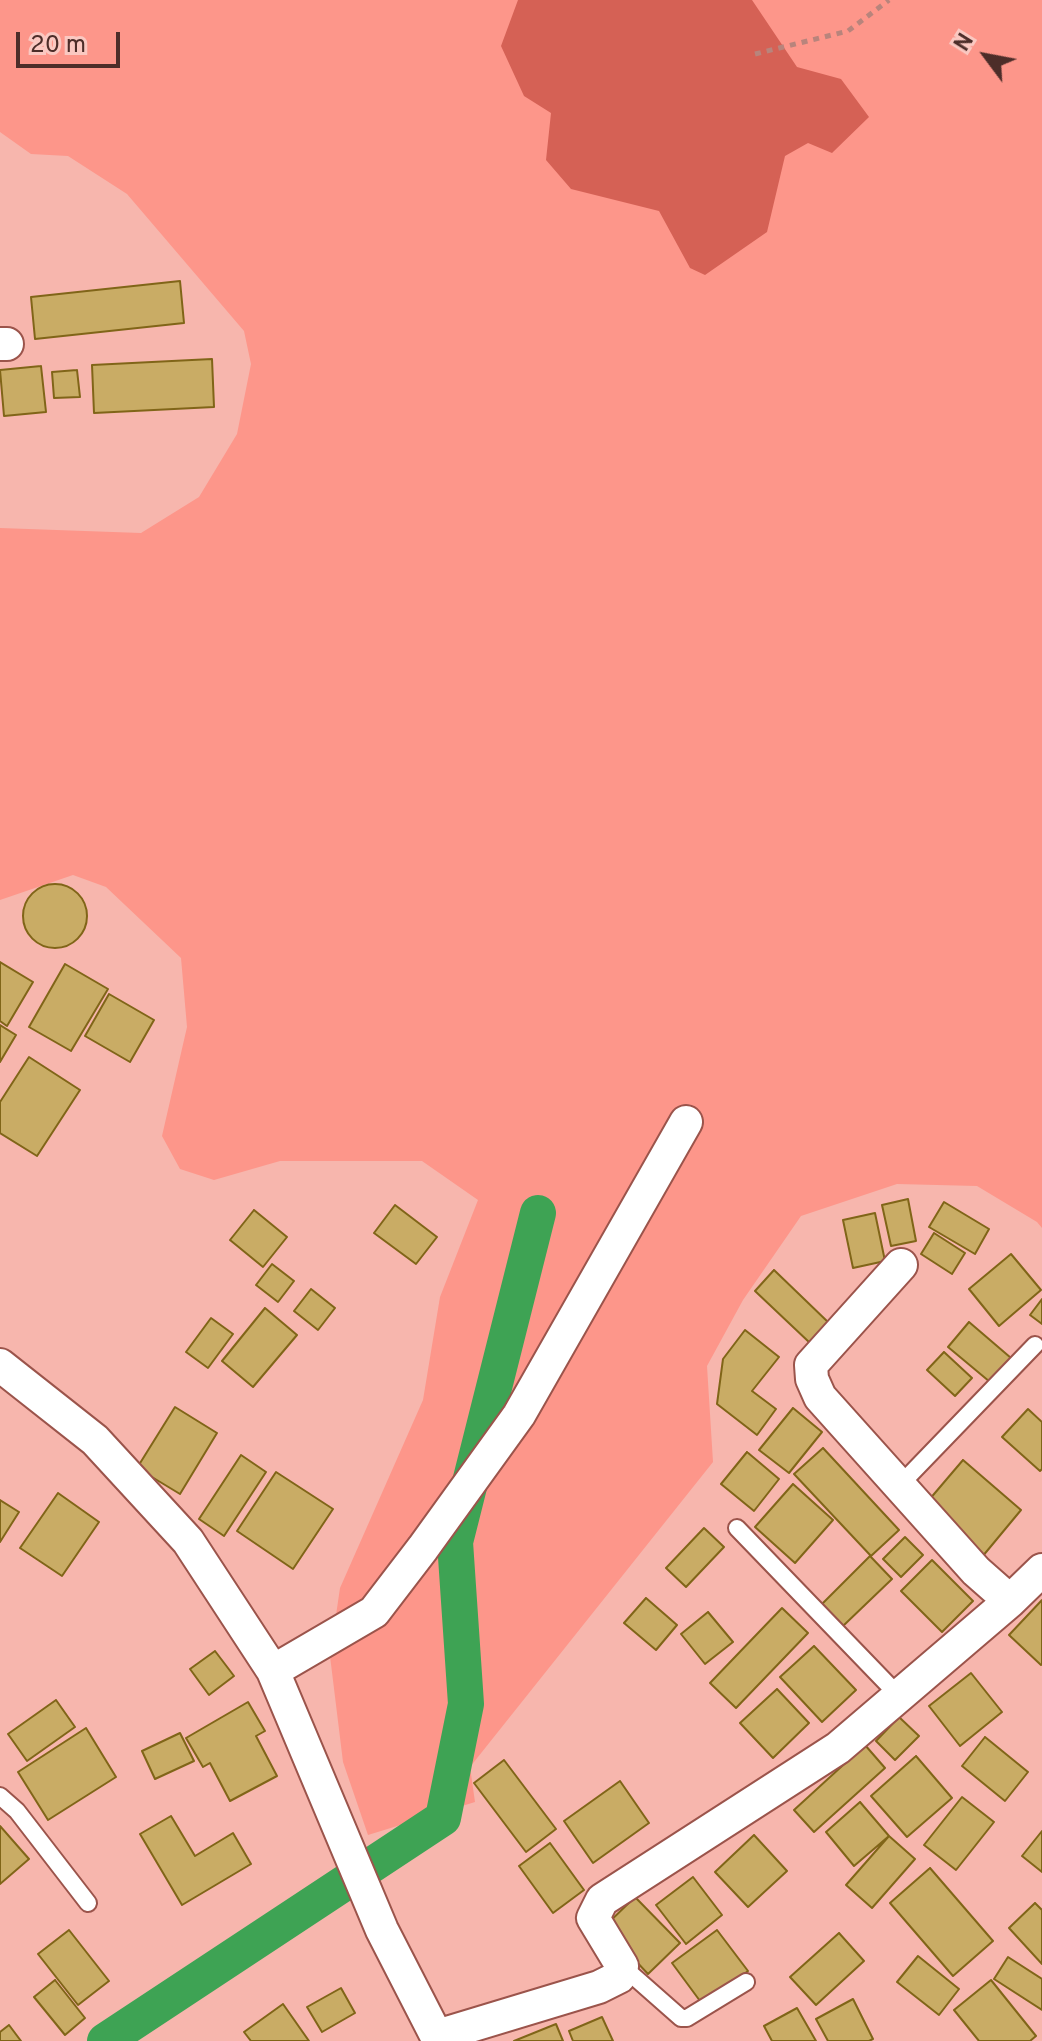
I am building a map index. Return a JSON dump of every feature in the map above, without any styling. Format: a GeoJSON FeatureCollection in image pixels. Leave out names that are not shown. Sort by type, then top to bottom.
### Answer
{"type":"FeatureCollection","features":[{"type":"Feature","properties":{"kind":"street"},"geometry":{"type":"LineString","coordinates":[[273,1671],[374,1612],[423,1548],[519,1415],[686,1122]]}},
{"type":"Feature","properties":{"kind":"street"},"geometry":{"type":"LineString","coordinates":[[901,1265],[811,1365],[812,1379],[820,1397],[899,1486],[976,1571],[1010,1601]]}},
{"type":"Feature","properties":{"kind":"street"},"geometry":{"type":"LineString","coordinates":[[0,1365],[95,1440],[188,1541],[273,1671],[382,1930],[438,2038],[599,1987],[619,1977],[622,1966],[593,1918],[602,1900],[838,1748],[1042,1570]]}},
{"type":"Feature","properties":{"kind":"lane"},"geometry":{"type":"LineString","coordinates":[[899,1486],[1035,1345]]}},
{"type":"Feature","properties":{"kind":"lane"},"geometry":{"type":"LineString","coordinates":[[737,1528],[899,1696]]}},
{"type":"Feature","properties":{"kind":"lane"},"geometry":{"type":"LineString","coordinates":[[0,1796],[17,1811],[88,1903]]}},
{"type":"Feature","properties":{"kind":"lane"},"geometry":{"type":"LineString","coordinates":[[622,1966],[681,2018],[687,2018],[746,1982]]}},
{"type":"Feature","properties":{"kind":"path"},"geometry":{"type":"LineString","coordinates":[[755,54],[848,31],[889,0]]}},
{"type":"Feature","properties":{"kind":"shaded area"},"geometry":{"type":"Polygon","coordinates":[[[0,0],[1042,0],[1042,1228],[977,1186],[897,1184],[801,1216],[743,1300],[707,1366],[713,1462],[470,1767],[475,1802],[368,1835],[343,1762],[330,1656],[340,1588],[423,1400],[440,1297],[478,1200],[422,1161],[280,1161],[214,1180],[180,1169],[162,1136],[187,1027],[181,958],[106,887],[73,875],[0,900],[0,528],[141,533],[199,497],[237,434],[251,364],[244,331],[127,194],[68,156],[31,154],[0,132],[0,0]]]}},
{"type":"Feature","properties":{"kind":"shaded area"},"geometry":{"type":"Polygon","coordinates":[[[518,0],[752,0],[797,67],[841,79],[869,117],[832,153],[808,143],[785,156],[767,232],[705,275],[690,268],[659,211],[571,189],[546,160],[551,113],[524,96],[501,46],[518,0]]]}},
{"type":"Feature","properties":{"kind":"building"},"geometry":{"type":"Polygon","coordinates":[[[180,281],[184,323],[35,339],[31,297],[180,281]]]}},
{"type":"Feature","properties":{"kind":"building"},"geometry":{"type":"Polygon","coordinates":[[[212,359],[214,407],[94,413],[92,365],[212,359]]]}},
{"type":"Feature","properties":{"kind":"building"},"geometry":{"type":"Polygon","coordinates":[[[41,366],[46,412],[4,416],[0,370],[41,366]]]}},
{"type":"Feature","properties":{"kind":"building"},"geometry":{"type":"Polygon","coordinates":[[[77,370],[80,397],[54,398],[52,372],[77,370]]]}},
{"type":"Feature","properties":{"kind":"building"},"geometry":{"type":"Polygon","coordinates":[[[55,884],[73,890],[81,898],[87,916],[81,934],[73,942],[55,948],[37,942],[29,934],[23,916],[29,898],[37,890],[55,884]]]}},
{"type":"Feature","properties":{"kind":"building"},"geometry":{"type":"Polygon","coordinates":[[[0,962],[33,982],[7,1026],[0,1021],[0,962]]]}},
{"type":"Feature","properties":{"kind":"building"},"geometry":{"type":"Polygon","coordinates":[[[65,964],[108,989],[71,1051],[29,1027],[65,964]]]}},
{"type":"Feature","properties":{"kind":"building"},"geometry":{"type":"Polygon","coordinates":[[[109,994],[154,1020],[130,1062],[85,1036],[109,994]]]}},
{"type":"Feature","properties":{"kind":"building"},"geometry":{"type":"Polygon","coordinates":[[[0,1025],[16,1035],[0,1062],[0,1025]]]}},
{"type":"Feature","properties":{"kind":"building"},"geometry":{"type":"Polygon","coordinates":[[[29,1057],[80,1090],[37,1156],[0,1133],[0,1102],[29,1057]]]}},
{"type":"Feature","properties":{"kind":"building"},"geometry":{"type":"Polygon","coordinates":[[[908,1199],[916,1241],[891,1246],[882,1205],[908,1199]]]}},
{"type":"Feature","properties":{"kind":"building"},"geometry":{"type":"Polygon","coordinates":[[[944,1202],[989,1229],[975,1254],[929,1227],[944,1202]]]}},
{"type":"Feature","properties":{"kind":"building"},"geometry":{"type":"Polygon","coordinates":[[[395,1205],[437,1237],[416,1264],[374,1233],[395,1205]]]}},
{"type":"Feature","properties":{"kind":"building"},"geometry":{"type":"Polygon","coordinates":[[[254,1210],[287,1237],[263,1267],[230,1240],[254,1210]]]}},
{"type":"Feature","properties":{"kind":"building"},"geometry":{"type":"Polygon","coordinates":[[[875,1213],[885,1261],[853,1268],[843,1220],[875,1213]]]}},
{"type":"Feature","properties":{"kind":"building"},"geometry":{"type":"Polygon","coordinates":[[[934,1233],[965,1253],[952,1274],[921,1254],[934,1233]]]}},
{"type":"Feature","properties":{"kind":"building"},"geometry":{"type":"Polygon","coordinates":[[[1011,1254],[1041,1290],[999,1326],[969,1289],[1011,1254]]]}},
{"type":"Feature","properties":{"kind":"building"},"geometry":{"type":"Polygon","coordinates":[[[272,1264],[294,1281],[278,1302],[256,1285],[272,1264]]]}},
{"type":"Feature","properties":{"kind":"building"},"geometry":{"type":"Polygon","coordinates":[[[774,1270],[829,1323],[810,1343],[755,1291],[774,1270]]]}},
{"type":"Feature","properties":{"kind":"building"},"geometry":{"type":"Polygon","coordinates":[[[311,1289],[335,1308],[318,1330],[294,1311],[311,1289]]]}},
{"type":"Feature","properties":{"kind":"building"},"geometry":{"type":"Polygon","coordinates":[[[1042,1299],[1042,1324],[1030,1315],[1042,1299]]]}},
{"type":"Feature","properties":{"kind":"building"},"geometry":{"type":"Polygon","coordinates":[[[265,1308],[297,1335],[253,1387],[222,1361],[265,1308]]]}},
{"type":"Feature","properties":{"kind":"building"},"geometry":{"type":"Polygon","coordinates":[[[211,1318],[233,1334],[208,1368],[186,1352],[211,1318]]]}},
{"type":"Feature","properties":{"kind":"building"},"geometry":{"type":"Polygon","coordinates":[[[969,1322],[1011,1358],[990,1382],[948,1347],[969,1322]]]}},
{"type":"Feature","properties":{"kind":"building"},"geometry":{"type":"Polygon","coordinates":[[[745,1330],[779,1357],[752,1391],[776,1409],[757,1435],[717,1404],[723,1359],[745,1330]]]}},
{"type":"Feature","properties":{"kind":"building"},"geometry":{"type":"Polygon","coordinates":[[[944,1352],[972,1378],[955,1396],[927,1370],[944,1352]]]}},
{"type":"Feature","properties":{"kind":"building"},"geometry":{"type":"Polygon","coordinates":[[[175,1407],[217,1433],[180,1494],[137,1468],[175,1407]]]}},
{"type":"Feature","properties":{"kind":"building"},"geometry":{"type":"Polygon","coordinates":[[[793,1408],[822,1432],[789,1473],[759,1450],[793,1408]]]}},
{"type":"Feature","properties":{"kind":"building"},"geometry":{"type":"Polygon","coordinates":[[[1028,1409],[1042,1422],[1040,1471],[1002,1437],[1028,1409]]]}},
{"type":"Feature","properties":{"kind":"building"},"geometry":{"type":"Polygon","coordinates":[[[823,1448],[899,1530],[871,1556],[794,1474],[823,1448]]]}},
{"type":"Feature","properties":{"kind":"building"},"geometry":{"type":"Polygon","coordinates":[[[747,1452],[779,1479],[754,1511],[721,1484],[747,1452]]]}},
{"type":"Feature","properties":{"kind":"building"},"geometry":{"type":"Polygon","coordinates":[[[241,1455],[266,1472],[224,1536],[199,1519],[241,1455]]]}},
{"type":"Feature","properties":{"kind":"building"},"geometry":{"type":"Polygon","coordinates":[[[963,1460],[1021,1510],[982,1557],[923,1507],[963,1460]]]}},
{"type":"Feature","properties":{"kind":"building"},"geometry":{"type":"Polygon","coordinates":[[[276,1472],[333,1509],[293,1569],[237,1531],[276,1472]]]}},
{"type":"Feature","properties":{"kind":"building"},"geometry":{"type":"Polygon","coordinates":[[[793,1484],[833,1520],[795,1563],[755,1527],[793,1484]]]}},
{"type":"Feature","properties":{"kind":"building"},"geometry":{"type":"Polygon","coordinates":[[[58,1493],[99,1522],[62,1576],[20,1548],[58,1493]]]}},
{"type":"Feature","properties":{"kind":"building"},"geometry":{"type":"Polygon","coordinates":[[[0,1500],[19,1512],[0,1542],[0,1500]]]}},
{"type":"Feature","properties":{"kind":"building"},"geometry":{"type":"Polygon","coordinates":[[[704,1528],[724,1547],[686,1587],[666,1568],[704,1528]]]}},
{"type":"Feature","properties":{"kind":"building"},"geometry":{"type":"Polygon","coordinates":[[[905,1537],[923,1555],[901,1577],[883,1559],[905,1537]]]}},
{"type":"Feature","properties":{"kind":"building"},"geometry":{"type":"Polygon","coordinates":[[[870,1556],[892,1579],[843,1626],[822,1604],[870,1556]]]}},
{"type":"Feature","properties":{"kind":"building"},"geometry":{"type":"Polygon","coordinates":[[[932,1560],[973,1601],[942,1632],[901,1591],[932,1560]]]}},
{"type":"Feature","properties":{"kind":"building"},"geometry":{"type":"Polygon","coordinates":[[[646,1598],[677,1625],[656,1650],[624,1623],[646,1598]]]}},
{"type":"Feature","properties":{"kind":"building"},"geometry":{"type":"Polygon","coordinates":[[[1042,1600],[1042,1664],[1041,1665],[1009,1635],[1042,1600]]]}},
{"type":"Feature","properties":{"kind":"building"},"geometry":{"type":"Polygon","coordinates":[[[782,1608],[808,1633],[736,1708],[710,1683],[782,1608]]]}},
{"type":"Feature","properties":{"kind":"building"},"geometry":{"type":"Polygon","coordinates":[[[708,1612],[733,1642],[705,1664],[681,1634],[708,1612]]]}},
{"type":"Feature","properties":{"kind":"building"},"geometry":{"type":"Polygon","coordinates":[[[814,1646],[856,1690],[822,1722],[780,1677],[814,1646]]]}},
{"type":"Feature","properties":{"kind":"building"},"geometry":{"type":"Polygon","coordinates":[[[215,1651],[234,1676],[209,1695],[190,1669],[215,1651]]]}},
{"type":"Feature","properties":{"kind":"building"},"geometry":{"type":"Polygon","coordinates":[[[971,1673],[1002,1712],[960,1746],[929,1706],[971,1673]]]}},
{"type":"Feature","properties":{"kind":"building"},"geometry":{"type":"Polygon","coordinates":[[[777,1689],[809,1723],[773,1758],[740,1723],[777,1689]]]}},
{"type":"Feature","properties":{"kind":"building"},"geometry":{"type":"Polygon","coordinates":[[[56,1700],[75,1727],[27,1761],[8,1734],[56,1700]]]}},
{"type":"Feature","properties":{"kind":"building"},"geometry":{"type":"Polygon","coordinates":[[[248,1702],[265,1731],[256,1736],[277,1776],[230,1801],[210,1763],[203,1767],[186,1738],[248,1702]]]}},
{"type":"Feature","properties":{"kind":"building"},"geometry":{"type":"Polygon","coordinates":[[[899,1717],[919,1736],[895,1760],[876,1741],[899,1717]]]}},
{"type":"Feature","properties":{"kind":"building"},"geometry":{"type":"Polygon","coordinates":[[[86,1728],[116,1777],[48,1820],[18,1772],[86,1728]]]}},
{"type":"Feature","properties":{"kind":"building"},"geometry":{"type":"Polygon","coordinates":[[[180,1733],[194,1761],[155,1779],[142,1751],[180,1733]]]}},
{"type":"Feature","properties":{"kind":"building"},"geometry":{"type":"Polygon","coordinates":[[[985,1737],[1028,1772],[1005,1801],[962,1766],[985,1737]]]}},
{"type":"Feature","properties":{"kind":"building"},"geometry":{"type":"Polygon","coordinates":[[[865,1745],[885,1768],[814,1832],[794,1810],[865,1745]]]}},
{"type":"Feature","properties":{"kind":"building"},"geometry":{"type":"Polygon","coordinates":[[[916,1756],[952,1798],[907,1837],[871,1796],[916,1756]]]}},
{"type":"Feature","properties":{"kind":"building"},"geometry":{"type":"Polygon","coordinates":[[[504,1760],[556,1829],[526,1852],[474,1783],[504,1760]]]}},
{"type":"Feature","properties":{"kind":"building"},"geometry":{"type":"Polygon","coordinates":[[[620,1781],[649,1823],[593,1863],[564,1821],[620,1781]]]}},
{"type":"Feature","properties":{"kind":"building"},"geometry":{"type":"Polygon","coordinates":[[[962,1797],[994,1822],[956,1870],[924,1845],[962,1797]]]}},
{"type":"Feature","properties":{"kind":"building"},"geometry":{"type":"Polygon","coordinates":[[[860,1802],[889,1836],[854,1866],[826,1832],[860,1802]]]}},
{"type":"Feature","properties":{"kind":"building"},"geometry":{"type":"Polygon","coordinates":[[[171,1816],[195,1856],[233,1833],[251,1864],[182,1905],[140,1834],[171,1816]]]}},
{"type":"Feature","properties":{"kind":"building"},"geometry":{"type":"Polygon","coordinates":[[[0,1826],[29,1859],[0,1884],[0,1826]]]}},
{"type":"Feature","properties":{"kind":"building"},"geometry":{"type":"Polygon","coordinates":[[[1042,1831],[1042,1872],[1022,1856],[1042,1831]]]}},
{"type":"Feature","properties":{"kind":"building"},"geometry":{"type":"Polygon","coordinates":[[[754,1835],[787,1871],[748,1907],[715,1872],[754,1835]]]}},
{"type":"Feature","properties":{"kind":"building"},"geometry":{"type":"Polygon","coordinates":[[[889,1836],[915,1859],[872,1908],[846,1885],[889,1836]]]}},
{"type":"Feature","properties":{"kind":"building"},"geometry":{"type":"Polygon","coordinates":[[[550,1843],[584,1890],[553,1913],[519,1866],[550,1843]]]}},
{"type":"Feature","properties":{"kind":"building"},"geometry":{"type":"Polygon","coordinates":[[[930,1868],[993,1941],[953,1976],[890,1903],[930,1868]]]}},
{"type":"Feature","properties":{"kind":"building"},"geometry":{"type":"Polygon","coordinates":[[[693,1877],[722,1915],[686,1944],[656,1905],[693,1877]]]}},
{"type":"Feature","properties":{"kind":"building"},"geometry":{"type":"Polygon","coordinates":[[[635,1897],[680,1943],[648,1974],[604,1927],[635,1897]]]}},
{"type":"Feature","properties":{"kind":"building"},"geometry":{"type":"Polygon","coordinates":[[[1035,1903],[1042,1910],[1042,1964],[1009,1928],[1035,1903]]]}},
{"type":"Feature","properties":{"kind":"building"},"geometry":{"type":"Polygon","coordinates":[[[69,1930],[109,1981],[78,2005],[38,1954],[69,1930]]]}},
{"type":"Feature","properties":{"kind":"building"},"geometry":{"type":"Polygon","coordinates":[[[717,1930],[748,1971],[703,2005],[672,1963],[717,1930]]]}},
{"type":"Feature","properties":{"kind":"building"},"geometry":{"type":"Polygon","coordinates":[[[839,1933],[864,1961],[816,2005],[790,1977],[839,1933]]]}},
{"type":"Feature","properties":{"kind":"building"},"geometry":{"type":"Polygon","coordinates":[[[918,1956],[959,1989],[939,2015],[897,1982],[918,1956]]]}},
{"type":"Feature","properties":{"kind":"building"},"geometry":{"type":"Polygon","coordinates":[[[1008,1957],[1042,1979],[1042,2010],[994,1979],[1008,1957]]]}},
{"type":"Feature","properties":{"kind":"building"},"geometry":{"type":"Polygon","coordinates":[[[55,1980],[85,2018],[65,2035],[34,1997],[55,1980]]]}},
{"type":"Feature","properties":{"kind":"building"},"geometry":{"type":"Polygon","coordinates":[[[991,1980],[1036,2036],[1030,2041],[979,2041],[954,2010],[991,1980]]]}},
{"type":"Feature","properties":{"kind":"building"},"geometry":{"type":"Polygon","coordinates":[[[341,1988],[355,2013],[322,2032],[307,2007],[341,1988]]]}},
{"type":"Feature","properties":{"kind":"building"},"geometry":{"type":"Polygon","coordinates":[[[853,1999],[873,2039],[828,2041],[816,2019],[853,1999]]]}},
{"type":"Feature","properties":{"kind":"building"},"geometry":{"type":"Polygon","coordinates":[[[283,2004],[309,2041],[251,2041],[244,2032],[283,2004]]]}},
{"type":"Feature","properties":{"kind":"building"},"geometry":{"type":"Polygon","coordinates":[[[797,2008],[816,2041],[772,2041],[764,2026],[797,2008]]]}},
{"type":"Feature","properties":{"kind":"building"},"geometry":{"type":"Polygon","coordinates":[[[602,2017],[613,2041],[573,2041],[569,2031],[602,2017]]]}},
{"type":"Feature","properties":{"kind":"building"},"geometry":{"type":"Polygon","coordinates":[[[556,2024],[563,2041],[514,2041],[556,2024]]]}},
{"type":"Feature","properties":{"kind":"building"},"geometry":{"type":"Polygon","coordinates":[[[9,2025],[21,2041],[0,2041],[0,2032],[9,2025]]]}},
{"type":"Feature","properties":{"kind":"waterway"},"geometry":{"type":"LineString","coordinates":[[105,2041],[443,1818],[466,1704],[455,1542],[538,1213]]}}]}
